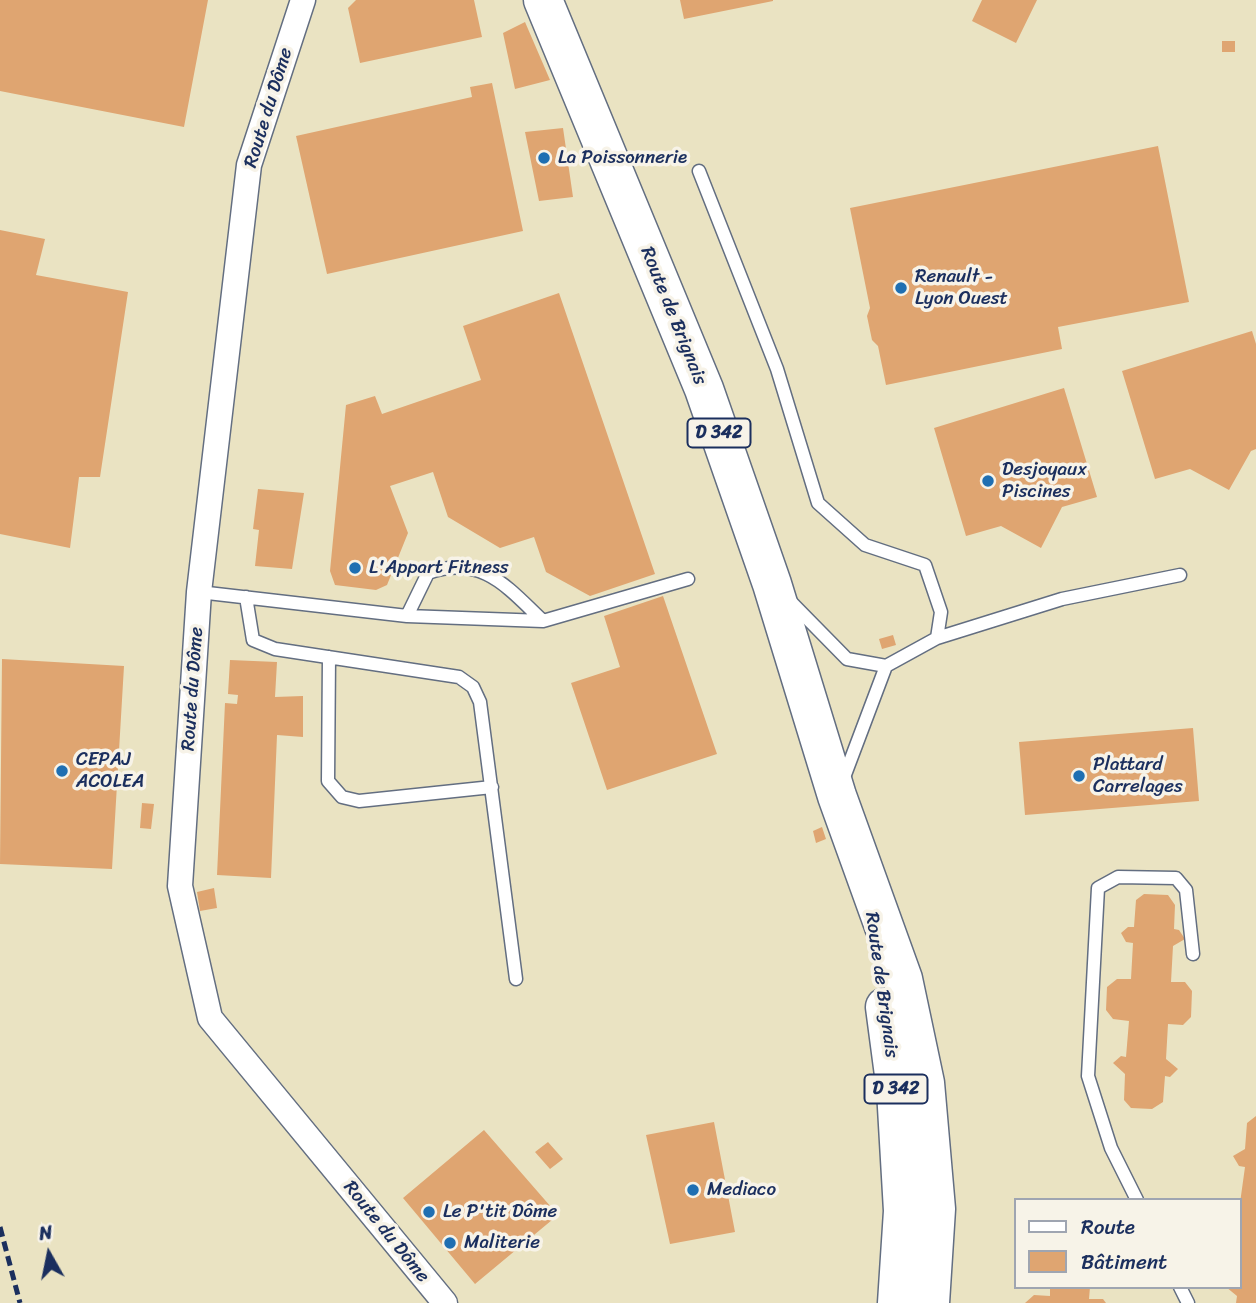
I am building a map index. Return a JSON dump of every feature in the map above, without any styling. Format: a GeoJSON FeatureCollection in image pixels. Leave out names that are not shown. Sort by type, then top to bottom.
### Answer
{"type":"FeatureCollection","features":[{"type":"Feature","properties":{"kind":"main road","name":"Route de Brignais"},"geometry":{"type":"LineString","coordinates":[[543,0],[704,388],[772,584],[837,796],[903,979],[925,1083],[936,1209],[930,1303]]}},
{"type":"Feature","properties":{"kind":"main road","name":"Route de Brignais"},"geometry":{"type":"LineString","coordinates":[[865,877],[897,1090],[902,1211],[897,1303]]}},
{"type":"Feature","properties":{"kind":"street","name":"Route du Dôme"},"geometry":{"type":"LineString","coordinates":[[303,0],[248,165],[199,592],[180,886],[210,1018],[445,1303]]}},
{"type":"Feature","properties":{"kind":"lane"},"geometry":{"type":"LineString","coordinates":[[699,171],[777,369],[818,503],[865,545],[925,565],[940,612],[937,638]]}},
{"type":"Feature","properties":{"kind":"lane"},"geometry":{"type":"LineString","coordinates":[[407,616],[428,573],[448,566],[494,575],[543,621]]}},
{"type":"Feature","properties":{"kind":"lane"},"geometry":{"type":"LineString","coordinates":[[772,584],[847,659],[886,666],[937,638],[1062,599],[1180,575]]}},
{"type":"Feature","properties":{"kind":"lane"},"geometry":{"type":"LineString","coordinates":[[199,592],[407,616],[543,621],[688,579]]}},
{"type":"Feature","properties":{"kind":"lane"},"geometry":{"type":"LineString","coordinates":[[246,597],[253,640],[275,649],[459,677],[473,687],[480,702],[516,979]]}},
{"type":"Feature","properties":{"kind":"lane"},"geometry":{"type":"LineString","coordinates":[[328,657],[328,781],[342,797],[359,801],[492,787]]}},
{"type":"Feature","properties":{"kind":"lane"},"geometry":{"type":"LineString","coordinates":[[837,796],[886,666]]}},
{"type":"Feature","properties":{"kind":"lane"},"geometry":{"type":"LineString","coordinates":[[1135,1198],[1111,1148],[1088,1076],[1098,888],[1118,877],[1176,878],[1182,881],[1186,890],[1193,954]]}},
{"type":"Feature","properties":{"kind":"building"},"geometry":{"type":"Polygon","coordinates":[[[0,0],[208,0],[184,127],[0,91],[0,0]]]}},
{"type":"Feature","properties":{"kind":"building"},"geometry":{"type":"Polygon","coordinates":[[[356,0],[474,0],[482,37],[360,63],[348,8],[356,0]]]}},
{"type":"Feature","properties":{"kind":"building"},"geometry":{"type":"Polygon","coordinates":[[[680,0],[773,0],[773,1],[684,19],[680,0]]]}},
{"type":"Feature","properties":{"kind":"building"},"geometry":{"type":"Polygon","coordinates":[[[982,0],[1037,0],[1016,43],[972,21],[982,0]]]}},
{"type":"Feature","properties":{"kind":"building"},"geometry":{"type":"Polygon","coordinates":[[[525,22],[550,80],[515,89],[503,33],[525,22]]]}},
{"type":"Feature","properties":{"kind":"building"},"geometry":{"type":"Polygon","coordinates":[[[1222,41],[1235,41],[1235,52],[1222,52],[1222,41]]]}},
{"type":"Feature","properties":{"kind":"building"},"geometry":{"type":"Polygon","coordinates":[[[492,83],[523,231],[327,274],[296,136],[472,97],[470,87],[492,83]]]}},
{"type":"Feature","properties":{"kind":"building"},"geometry":{"type":"Polygon","coordinates":[[[563,128],[573,197],[539,201],[525,132],[563,128]]]}},
{"type":"Feature","properties":{"kind":"building"},"geometry":{"type":"Polygon","coordinates":[[[1158,146],[1189,302],[1058,327],[1062,349],[886,385],[878,346],[872,340],[867,316],[870,308],[850,208],[1158,146]]]}},
{"type":"Feature","properties":{"kind":"building"},"geometry":{"type":"Polygon","coordinates":[[[0,230],[45,239],[36,275],[128,292],[100,477],[79,477],[70,548],[0,534],[0,230]]]}},
{"type":"Feature","properties":{"kind":"building"},"geometry":{"type":"Polygon","coordinates":[[[559,293],[655,574],[590,596],[546,572],[534,537],[500,548],[448,517],[433,472],[390,486],[408,533],[387,585],[376,590],[335,585],[330,571],[346,405],[375,396],[382,414],[481,380],[463,326],[559,293]]]}},
{"type":"Feature","properties":{"kind":"building"},"geometry":{"type":"Polygon","coordinates":[[[1252,331],[1256,344],[1256,449],[1251,451],[1229,490],[1190,469],[1155,479],[1122,371],[1252,331]]]}},
{"type":"Feature","properties":{"kind":"building"},"geometry":{"type":"Polygon","coordinates":[[[1064,388],[1097,497],[1062,507],[1041,548],[1001,526],[966,536],[934,428],[1064,388]]]}},
{"type":"Feature","properties":{"kind":"building"},"geometry":{"type":"Polygon","coordinates":[[[258,489],[304,493],[292,569],[255,566],[259,530],[253,529],[258,489]]]}},
{"type":"Feature","properties":{"kind":"building"},"geometry":{"type":"Polygon","coordinates":[[[663,596],[717,754],[607,790],[571,683],[620,667],[604,616],[663,596]]]}},
{"type":"Feature","properties":{"kind":"building"},"geometry":{"type":"Polygon","coordinates":[[[893,635],[896,645],[882,649],[879,639],[893,635]]]}},
{"type":"Feature","properties":{"kind":"building"},"geometry":{"type":"Polygon","coordinates":[[[2,659],[124,666],[112,869],[0,864],[2,659]]]}},
{"type":"Feature","properties":{"kind":"building"},"geometry":{"type":"Polygon","coordinates":[[[230,660],[277,662],[275,697],[303,696],[303,737],[277,735],[271,878],[217,875],[225,703],[237,704],[238,695],[228,694],[230,660]]]}},
{"type":"Feature","properties":{"kind":"building"},"geometry":{"type":"Polygon","coordinates":[[[1193,728],[1199,801],[1025,815],[1019,742],[1193,728]]]}},
{"type":"Feature","properties":{"kind":"building"},"geometry":{"type":"Polygon","coordinates":[[[142,803],[154,804],[151,829],[140,828],[142,803]]]}},
{"type":"Feature","properties":{"kind":"building"},"geometry":{"type":"Polygon","coordinates":[[[822,827],[826,839],[816,843],[813,831],[822,827]]]}},
{"type":"Feature","properties":{"kind":"building"},"geometry":{"type":"Polygon","coordinates":[[[214,888],[217,908],[200,911],[197,892],[214,888]]]}},
{"type":"Feature","properties":{"kind":"building"},"geometry":{"type":"Polygon","coordinates":[[[1144,894],[1168,895],[1175,905],[1174,929],[1179,930],[1185,939],[1173,946],[1171,982],[1185,982],[1192,991],[1191,1017],[1183,1025],[1168,1024],[1166,1059],[1178,1069],[1170,1077],[1165,1076],[1163,1102],[1152,1109],[1131,1108],[1124,1100],[1125,1074],[1113,1063],[1121,1056],[1126,1057],[1129,1021],[1113,1019],[1106,1010],[1107,987],[1117,979],[1131,979],[1133,943],[1126,942],[1121,933],[1128,927],[1134,927],[1136,900],[1144,894]]]}},
{"type":"Feature","properties":{"kind":"building"},"geometry":{"type":"Polygon","coordinates":[[[1256,1116],[1256,1303],[1236,1303],[1237,1296],[1228,1289],[1242,1289],[1241,1198],[1245,1167],[1239,1166],[1233,1156],[1245,1149],[1247,1123],[1256,1116]]]}},
{"type":"Feature","properties":{"kind":"building"},"geometry":{"type":"Polygon","coordinates":[[[714,1122],[735,1232],[670,1244],[646,1135],[714,1122]]]}},
{"type":"Feature","properties":{"kind":"building"},"geometry":{"type":"Polygon","coordinates":[[[484,1130],[558,1215],[475,1284],[403,1198],[484,1130]]]}},
{"type":"Feature","properties":{"kind":"building"},"geometry":{"type":"Polygon","coordinates":[[[548,1142],[563,1159],[550,1169],[535,1152],[548,1142]]]}},
{"type":"Feature","properties":{"kind":"building"},"geometry":{"type":"Polygon","coordinates":[[[1050,1289],[1090,1289],[1089,1299],[1103,1299],[1106,1303],[1025,1303],[1034,1295],[1050,1296],[1050,1289]]]}},
{"type":"Feature","properties":{"kind":"railway"},"geometry":{"type":"LineString","coordinates":[[0,1227],[20,1303]]}},
{"type":"Feature","properties":{"kind":"place","name":"La Poissonnerie"},"geometry":{"type":"Point","coordinates":[544,158]}},
{"type":"Feature","properties":{"kind":"place","name":"Renault - Lyon Ouest"},"geometry":{"type":"Point","coordinates":[901,288]}},
{"type":"Feature","properties":{"kind":"place","name":"Desjoyaux Piscines"},"geometry":{"type":"Point","coordinates":[988,481]}},
{"type":"Feature","properties":{"kind":"place","name":"L'Appart Fitness"},"geometry":{"type":"Point","coordinates":[355,568]}},
{"type":"Feature","properties":{"kind":"place","name":"CEPAJ ACOLEA"},"geometry":{"type":"Point","coordinates":[62,771]}},
{"type":"Feature","properties":{"kind":"place","name":"Plattard Carrelages"},"geometry":{"type":"Point","coordinates":[1079,776]}},
{"type":"Feature","properties":{"kind":"place","name":"Mediaco"},"geometry":{"type":"Point","coordinates":[693,1190]}},
{"type":"Feature","properties":{"kind":"place","name":"Le P'tit Dôme"},"geometry":{"type":"Point","coordinates":[429,1212]}},
{"type":"Feature","properties":{"kind":"place","name":"Maliterie"},"geometry":{"type":"Point","coordinates":[450,1243]}}]}
